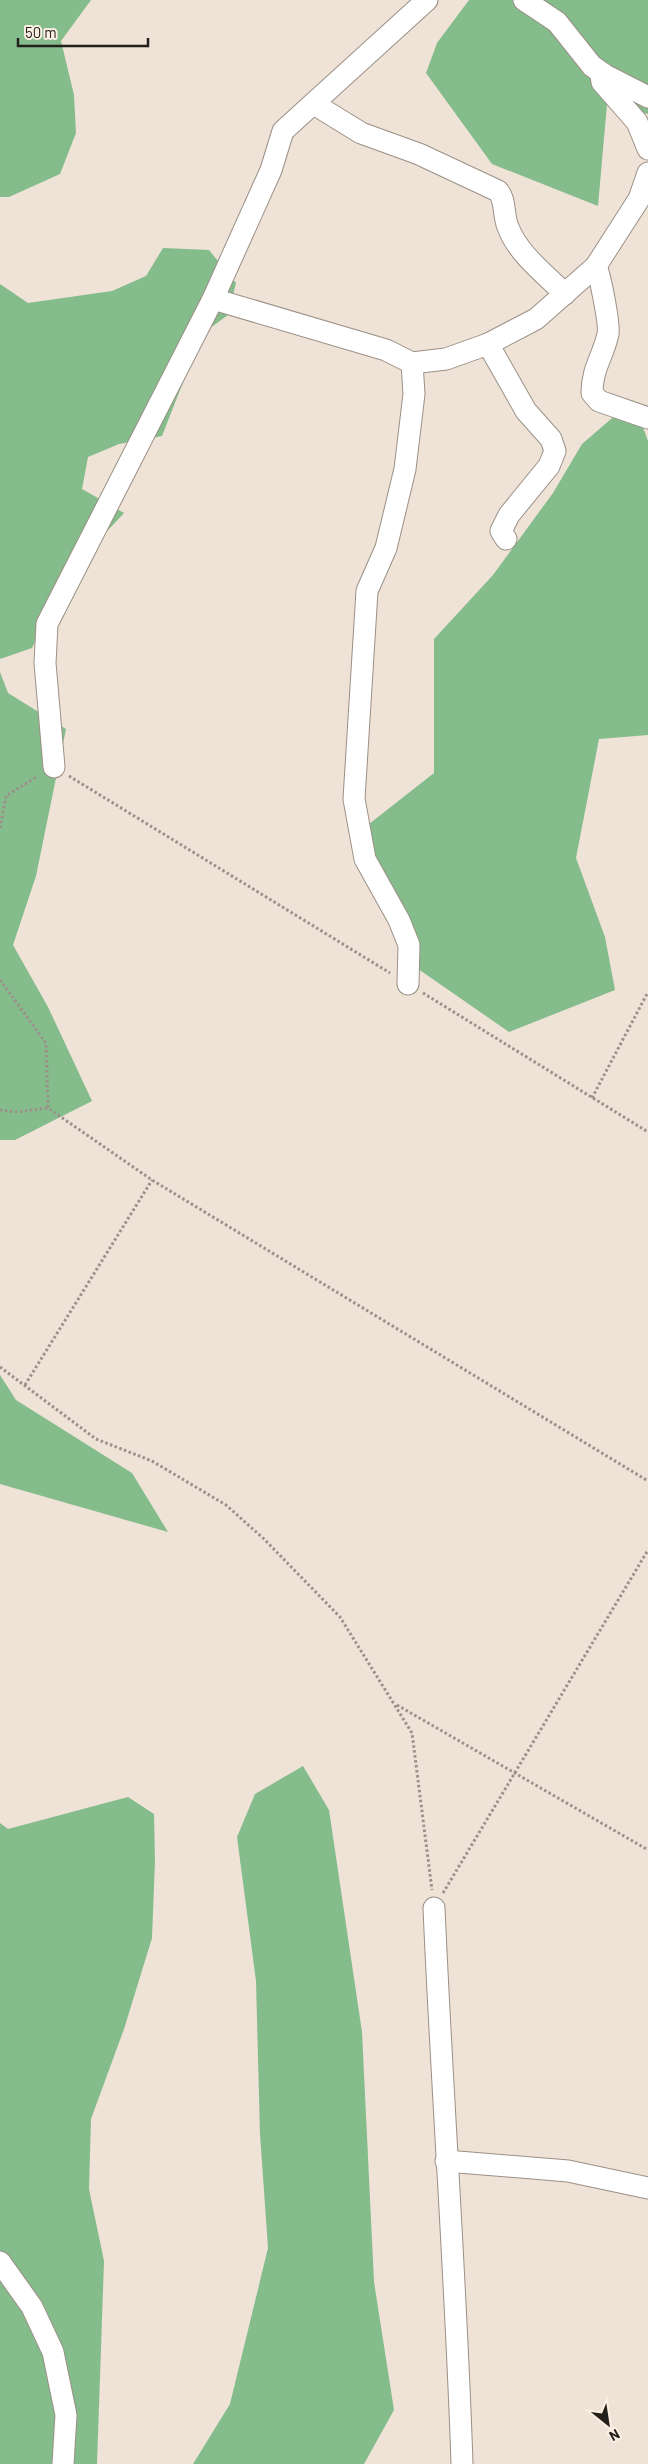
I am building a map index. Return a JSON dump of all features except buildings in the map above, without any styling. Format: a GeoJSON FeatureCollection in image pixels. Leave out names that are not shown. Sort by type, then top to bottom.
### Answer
{"type":"FeatureCollection","features":[{"type":"Feature","properties":{"kind":"street"},"geometry":{"type":"LineString","coordinates":[[54,767],[45,663],[47,624],[213,298],[271,170],[283,132],[427,0]]}},
{"type":"Feature","properties":{"kind":"street"},"geometry":{"type":"LineString","coordinates":[[524,0],[557,22],[592,66],[648,97]]}},
{"type":"Feature","properties":{"kind":"street"},"geometry":{"type":"LineString","coordinates":[[600,71],[602,82],[637,122],[648,149]]}},
{"type":"Feature","properties":{"kind":"street"},"geometry":{"type":"LineString","coordinates":[[314,104],[360,133],[419,154],[498,191],[502,195],[508,227],[520,249],[565,294]]}},
{"type":"Feature","properties":{"kind":"street"},"geometry":{"type":"LineString","coordinates":[[213,298],[386,350],[412,362],[446,359],[488,344],[536,320],[596,266],[639,199],[648,174]]}},
{"type":"Feature","properties":{"kind":"street"},"geometry":{"type":"LineString","coordinates":[[596,266],[600,275],[609,332],[592,375],[592,393],[599,401],[648,418]]}},
{"type":"Feature","properties":{"kind":"street"},"geometry":{"type":"LineString","coordinates":[[488,344],[526,412],[551,439],[555,451],[549,466],[508,515],[501,531],[506,539]]}},
{"type":"Feature","properties":{"kind":"street"},"geometry":{"type":"LineString","coordinates":[[408,984],[409,945],[399,920],[365,859],[354,799],[367,590],[386,548],[405,469],[414,394],[412,362]]}},
{"type":"Feature","properties":{"kind":"street"},"geometry":{"type":"LineString","coordinates":[[434,1908],[446,2161],[457,2315],[462,2464]]}},
{"type":"Feature","properties":{"kind":"street"},"geometry":{"type":"LineString","coordinates":[[446,2161],[568,2171],[648,2188]]}},
{"type":"Feature","properties":{"kind":"street"},"geometry":{"type":"LineString","coordinates":[[0,2262],[32,2307],[54,2352],[66,2415],[63,2464]]}},
{"type":"Feature","properties":{"kind":"path"},"geometry":{"type":"LineString","coordinates":[[0,828],[6,796],[54,767],[648,1132]]}},
{"type":"Feature","properties":{"kind":"path"},"geometry":{"type":"LineString","coordinates":[[0,980],[46,1043],[48,1108]]}},
{"type":"Feature","properties":{"kind":"path"},"geometry":{"type":"LineString","coordinates":[[592,1098],[648,992]]}},
{"type":"Feature","properties":{"kind":"path"},"geometry":{"type":"LineString","coordinates":[[0,1110],[17,1112],[48,1108],[152,1180],[648,1481]]}},
{"type":"Feature","properties":{"kind":"path"},"geometry":{"type":"LineString","coordinates":[[25,1385],[152,1180]]}},
{"type":"Feature","properties":{"kind":"path"},"geometry":{"type":"LineString","coordinates":[[0,1367],[96,1439],[152,1461],[226,1505],[264,1539],[340,1617],[396,1704],[412,1733],[434,1908]]}},
{"type":"Feature","properties":{"kind":"path"},"geometry":{"type":"LineString","coordinates":[[434,1908],[648,1550]]}},
{"type":"Feature","properties":{"kind":"path"},"geometry":{"type":"LineString","coordinates":[[396,1704],[517,1772],[648,1850]]}},
{"type":"Feature","properties":{"kind":"green space"},"geometry":{"type":"Polygon","coordinates":[[[0,0],[91,0],[61,41],[74,95],[76,133],[60,174],[9,197],[0,197],[0,0]]]}},
{"type":"Feature","properties":{"kind":"green space"},"geometry":{"type":"Polygon","coordinates":[[[469,0],[648,0],[648,114],[607,104],[598,206],[492,164],[426,73],[437,43],[469,0]]]}},
{"type":"Feature","properties":{"kind":"green space"},"geometry":{"type":"Polygon","coordinates":[[[163,248],[209,250],[236,283],[228,315],[202,334],[162,436],[119,444],[88,457],[82,489],[124,513],[65,576],[32,648],[0,659],[0,284],[28,303],[112,291],[146,276],[163,248]]]}},
{"type":"Feature","properties":{"kind":"green space"},"geometry":{"type":"Polygon","coordinates":[[[633,400],[648,441],[648,735],[599,739],[576,858],[605,937],[615,990],[509,1032],[411,964],[364,828],[434,773],[434,639],[493,575],[553,493],[582,444],[633,400]]]}},
{"type":"Feature","properties":{"kind":"green space"},"geometry":{"type":"Polygon","coordinates":[[[0,672],[8,693],[66,729],[36,876],[13,945],[48,1007],[92,1101],[15,1140],[0,1140],[0,672]]]}},
{"type":"Feature","properties":{"kind":"green space"},"geometry":{"type":"Polygon","coordinates":[[[0,1375],[16,1400],[132,1473],[168,1532],[0,1484],[0,1375]]]}},
{"type":"Feature","properties":{"kind":"green space"},"geometry":{"type":"Polygon","coordinates":[[[303,1766],[329,1810],[362,2032],[374,2282],[394,2410],[364,2464],[193,2464],[230,2404],[268,2248],[260,2134],[256,1981],[237,1837],[255,1794],[303,1766]]]}},
{"type":"Feature","properties":{"kind":"green space"},"geometry":{"type":"Polygon","coordinates":[[[128,1797],[154,1814],[155,1861],[152,1938],[124,2029],[91,2119],[89,2189],[104,2261],[97,2464],[0,2464],[0,1823],[8,1829],[128,1797]]]}}]}
